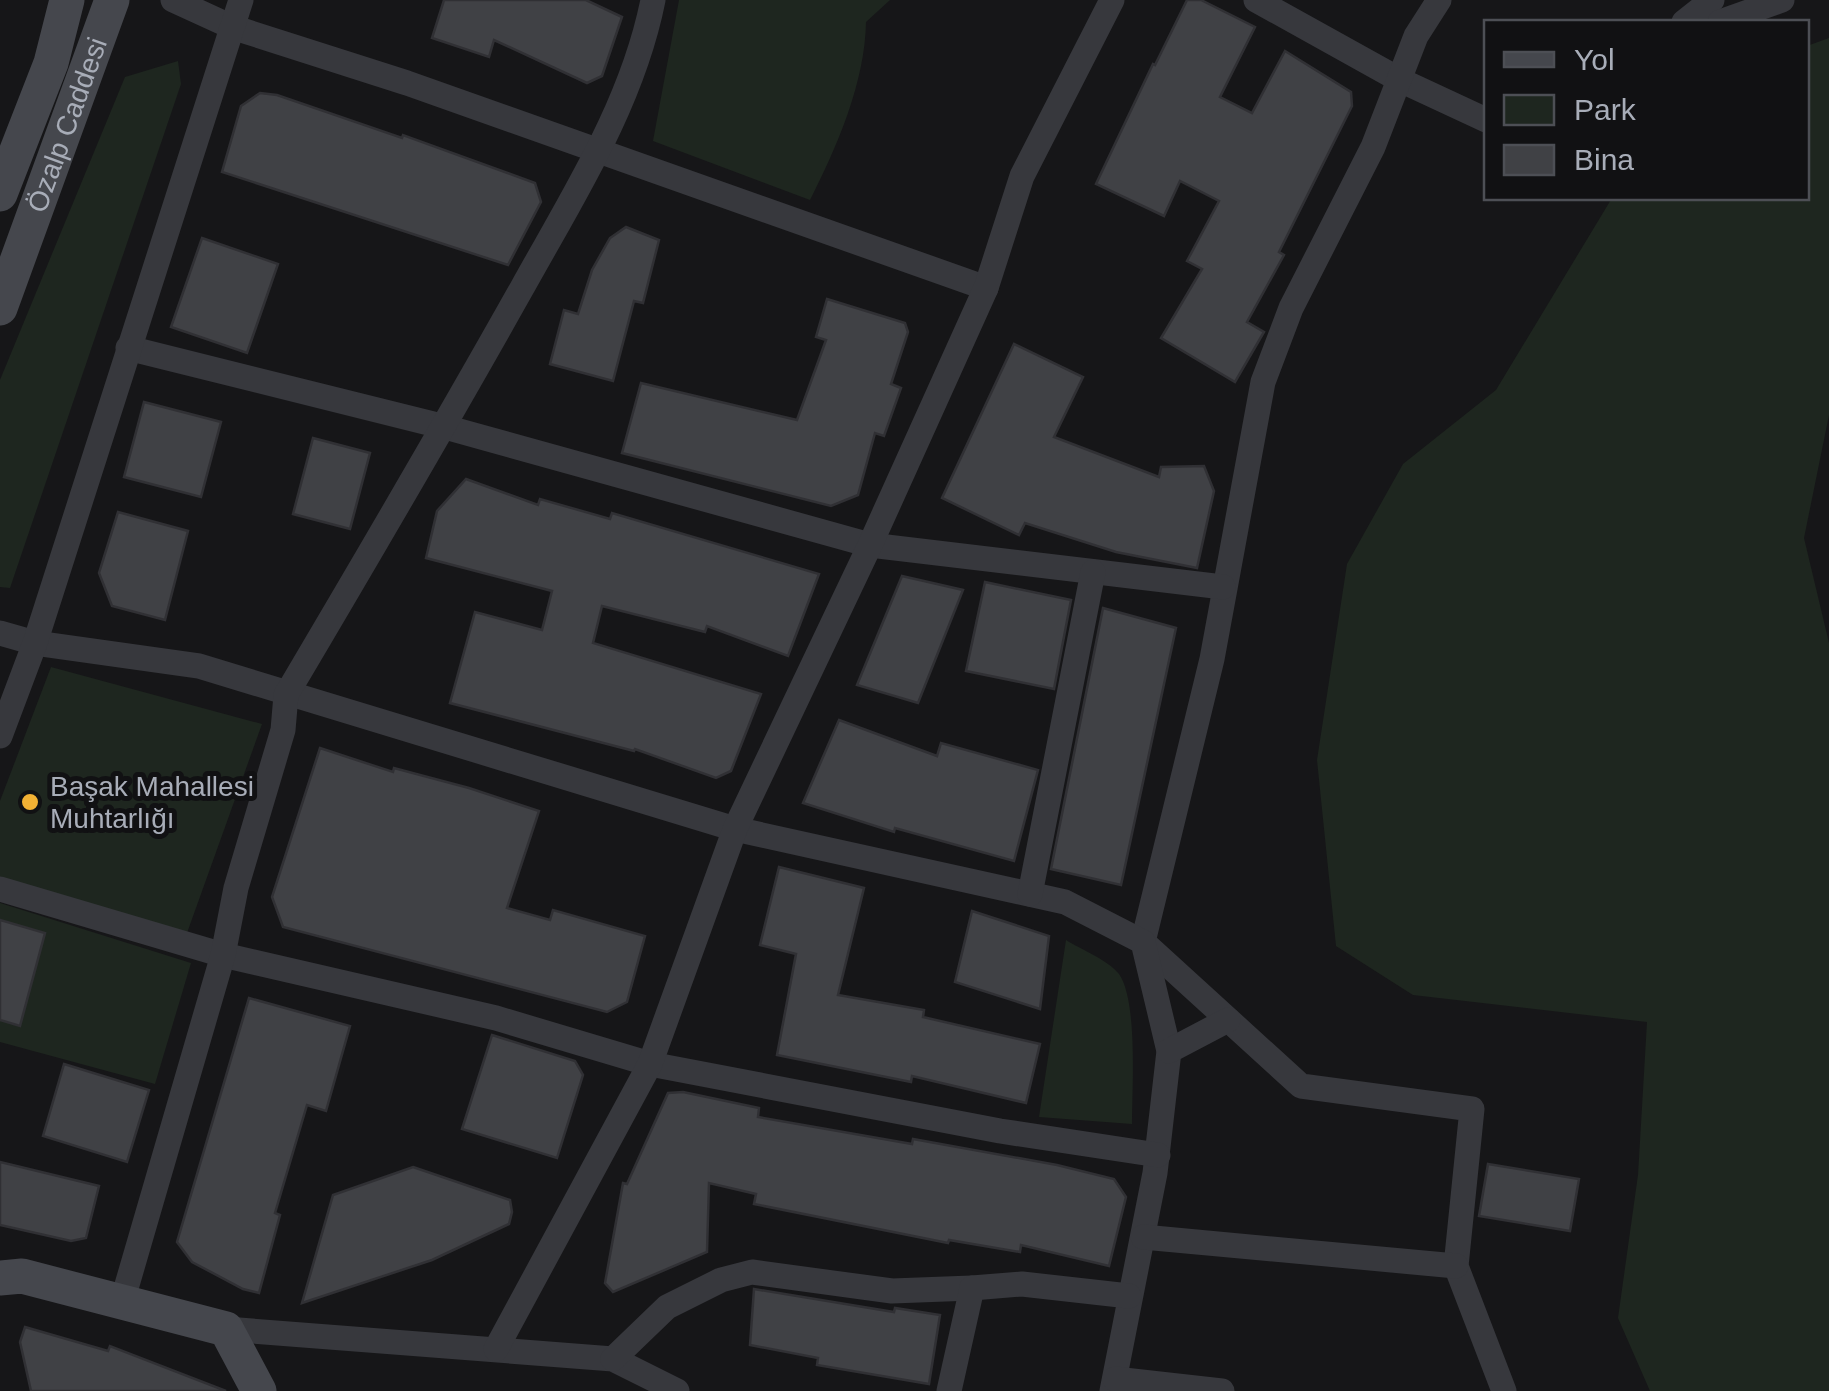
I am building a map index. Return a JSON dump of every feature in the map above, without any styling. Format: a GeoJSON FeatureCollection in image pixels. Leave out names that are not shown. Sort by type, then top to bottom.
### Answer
{"type":"FeatureCollection","features":[{"type":"Feature","properties":{"kind":"main road","name":"Özalp Caddesi"},"geometry":{"type":"LineString","coordinates":[[0,194],[50,63],[66,0]]}},
{"type":"Feature","properties":{"kind":"main road","name":"Özalp Caddesi"},"geometry":{"type":"LineString","coordinates":[[0,308],[112,0]]}},
{"type":"Feature","properties":{"kind":"main road"},"geometry":{"type":"LineString","coordinates":[[0,1278],[22,1276],[226,1329],[258,1391]]}},
{"type":"Feature","properties":{"kind":"street"},"geometry":{"type":"LineString","coordinates":[[174,0],[232,26],[408,83],[986,288]]}},
{"type":"Feature","properties":{"kind":"street"},"geometry":{"type":"LineString","coordinates":[[0,736],[35,643],[240,0]]}},
{"type":"Feature","properties":{"kind":"street"},"geometry":{"type":"LineString","coordinates":[[122,1302],[223,955],[236,888],[283,730],[286,695],[444,427],[599,150],[644,46],[652,0]]}},
{"type":"Feature","properties":{"kind":"street"},"geometry":{"type":"LineString","coordinates":[[496,1349],[650,1064],[735,829],[870,546],[986,288],[1022,176],[1112,0]]}},
{"type":"Feature","properties":{"kind":"street"},"geometry":{"type":"LineString","coordinates":[[1256,0],[1400,80],[1484,119]]}},
{"type":"Feature","properties":{"kind":"street"},"geometry":{"type":"LineString","coordinates":[[1222,1391],[1114,1385],[1158,1155],[1169,1051],[1143,942],[1212,659],[1263,382],[1291,308],[1374,147],[1416,36],[1439,0]]}},
{"type":"Feature","properties":{"kind":"street"},"geometry":{"type":"LineString","coordinates":[[1687,20],[1712,0]]}},
{"type":"Feature","properties":{"kind":"street"},"geometry":{"type":"LineString","coordinates":[[1726,20],[1782,0]]}},
{"type":"Feature","properties":{"kind":"street"},"geometry":{"type":"LineString","coordinates":[[128,348],[444,427],[870,546],[1223,587]]}},
{"type":"Feature","properties":{"kind":"street"},"geometry":{"type":"LineString","coordinates":[[1030,894],[1093,572]]}},
{"type":"Feature","properties":{"kind":"street"},"geometry":{"type":"LineString","coordinates":[[0,633],[35,643],[199,666],[735,829],[1066,902],[1143,942],[1301,1086],[1472,1109],[1456,1266],[1504,1391]]}},
{"type":"Feature","properties":{"kind":"street"},"geometry":{"type":"LineString","coordinates":[[0,889],[223,955],[496,1018],[650,1064],[1000,1131],[1158,1155]]}},
{"type":"Feature","properties":{"kind":"street"},"geometry":{"type":"LineString","coordinates":[[1169,1051],[1228,1020]]}},
{"type":"Feature","properties":{"kind":"street"},"geometry":{"type":"LineString","coordinates":[[1143,1237],[1456,1266]]}},
{"type":"Feature","properties":{"kind":"street"},"geometry":{"type":"LineString","coordinates":[[614,1359],[668,1307],[721,1280],[752,1272],[892,1291],[1022,1284],[1129,1296]]}},
{"type":"Feature","properties":{"kind":"street"},"geometry":{"type":"LineString","coordinates":[[949,1391],[972,1288]]}},
{"type":"Feature","properties":{"kind":"street"},"geometry":{"type":"LineString","coordinates":[[226,1329],[614,1359],[677,1391]]}},
{"type":"Feature","properties":{"kind":"green space"},"geometry":{"type":"Polygon","coordinates":[[[679,0],[890,0],[866,22],[855,91],[810,200],[653,141],[679,0]]]}},
{"type":"Feature","properties":{"kind":"green space"},"geometry":{"type":"Polygon","coordinates":[[[1829,38],[1829,415],[1804,538],[1829,643],[1829,1391],[1650,1391],[1618,1318],[1638,1175],[1647,1022],[1413,995],[1336,946],[1317,760],[1347,564],[1403,464],[1496,390],[1611,200],[1809,200],[1809,45],[1829,38]]]}},
{"type":"Feature","properties":{"kind":"green space"},"geometry":{"type":"Polygon","coordinates":[[[178,61],[181,84],[10,588],[0,587],[0,380],[125,77],[178,61]]]}},
{"type":"Feature","properties":{"kind":"green space"},"geometry":{"type":"Polygon","coordinates":[[[51,667],[262,724],[187,933],[0,878],[0,801],[51,667]]]}},
{"type":"Feature","properties":{"kind":"green space"},"geometry":{"type":"Polygon","coordinates":[[[0,903],[191,963],[155,1084],[0,1042],[0,903]]]}},
{"type":"Feature","properties":{"kind":"green space"},"geometry":{"type":"Polygon","coordinates":[[[1066,940],[1108,964],[1125,987],[1133,1046],[1132,1124],[1039,1117],[1066,940]]]}},
{"type":"Feature","properties":{"kind":"building"},"geometry":{"type":"Polygon","coordinates":[[[444,0],[586,0],[622,17],[602,76],[587,83],[494,40],[489,57],[432,38],[444,0]]]}},
{"type":"Feature","properties":{"kind":"building"},"geometry":{"type":"Polygon","coordinates":[[[1187,0],[1201,0],[1255,27],[1220,97],[1252,113],[1285,51],[1351,92],[1352,106],[1279,252],[1284,255],[1247,322],[1264,332],[1235,382],[1161,338],[1202,269],[1187,261],[1219,201],[1180,181],[1164,216],[1096,184],[1187,0]]]}},
{"type":"Feature","properties":{"kind":"building"},"geometry":{"type":"Polygon","coordinates":[[[260,93],[277,95],[402,138],[403,135],[535,183],[541,202],[508,265],[222,172],[241,106],[260,93]]]}},
{"type":"Feature","properties":{"kind":"building"},"geometry":{"type":"Polygon","coordinates":[[[626,227],[659,240],[643,303],[634,301],[613,381],[550,364],[564,310],[578,314],[592,270],[610,238],[626,227]]]}},
{"type":"Feature","properties":{"kind":"building"},"geometry":{"type":"Polygon","coordinates":[[[202,238],[278,264],[247,353],[171,327],[202,238]]]}},
{"type":"Feature","properties":{"kind":"building"},"geometry":{"type":"Polygon","coordinates":[[[827,299],[905,323],[908,332],[891,384],[901,388],[884,436],[875,433],[858,495],[831,506],[622,453],[641,383],[797,420],[826,340],[816,337],[827,299]]]}},
{"type":"Feature","properties":{"kind":"building"},"geometry":{"type":"Polygon","coordinates":[[[1014,344],[1083,377],[1054,437],[1159,477],[1161,467],[1204,466],[1214,491],[1197,568],[1116,552],[1025,523],[1019,535],[942,498],[1014,344]]]}},
{"type":"Feature","properties":{"kind":"building"},"geometry":{"type":"Polygon","coordinates":[[[144,402],[221,422],[201,497],[124,477],[144,402]]]}},
{"type":"Feature","properties":{"kind":"building"},"geometry":{"type":"Polygon","coordinates":[[[313,438],[370,453],[350,529],[293,514],[313,438]]]}},
{"type":"Feature","properties":{"kind":"building"},"geometry":{"type":"Polygon","coordinates":[[[466,479],[538,505],[540,499],[610,519],[612,513],[819,574],[788,656],[707,626],[705,632],[602,606],[593,643],[761,694],[731,771],[716,778],[635,749],[450,703],[475,612],[542,630],[552,591],[426,558],[437,511],[466,479]]]}},
{"type":"Feature","properties":{"kind":"building"},"geometry":{"type":"Polygon","coordinates":[[[118,512],[188,531],[165,620],[112,606],[99,573],[118,512]]]}},
{"type":"Feature","properties":{"kind":"building"},"geometry":{"type":"Polygon","coordinates":[[[902,576],[963,590],[918,703],[857,685],[902,576]]]}},
{"type":"Feature","properties":{"kind":"building"},"geometry":{"type":"Polygon","coordinates":[[[985,582],[1071,600],[1054,689],[966,671],[985,582]]]}},
{"type":"Feature","properties":{"kind":"building"},"geometry":{"type":"Polygon","coordinates":[[[1103,608],[1176,628],[1121,885],[1051,869],[1103,608]]]}},
{"type":"Feature","properties":{"kind":"building"},"geometry":{"type":"Polygon","coordinates":[[[839,720],[937,756],[941,743],[1038,770],[1014,861],[895,828],[894,832],[803,803],[839,720]]]}},
{"type":"Feature","properties":{"kind":"building"},"geometry":{"type":"Polygon","coordinates":[[[320,748],[539,811],[507,908],[550,920],[553,910],[645,936],[627,1002],[607,1012],[283,927],[272,897],[320,748]]]}},
{"type":"Feature","properties":{"kind":"building"},"geometry":{"type":"Polygon","coordinates":[[[779,867],[864,888],[838,995],[924,1010],[923,1017],[1040,1044],[1026,1103],[912,1076],[911,1082],[777,1055],[796,954],[760,945],[779,867]]]}},
{"type":"Feature","properties":{"kind":"building"},"geometry":{"type":"Polygon","coordinates":[[[972,911],[1049,936],[1040,1009],[955,982],[972,911]]]}},
{"type":"Feature","properties":{"kind":"building"},"geometry":{"type":"Polygon","coordinates":[[[0,920],[45,933],[20,1026],[0,1020],[0,920]]]}},
{"type":"Feature","properties":{"kind":"building"},"geometry":{"type":"Polygon","coordinates":[[[249,998],[350,1026],[326,1111],[307,1105],[275,1213],[280,1215],[259,1293],[243,1289],[192,1262],[177,1242],[249,998]]]}},
{"type":"Feature","properties":{"kind":"building"},"geometry":{"type":"Polygon","coordinates":[[[492,1035],[575,1061],[583,1075],[557,1158],[462,1129],[492,1035]]]}},
{"type":"Feature","properties":{"kind":"building"},"geometry":{"type":"Polygon","coordinates":[[[64,1064],[149,1090],[127,1162],[43,1136],[64,1064]]]}},
{"type":"Feature","properties":{"kind":"building"},"geometry":{"type":"Polygon","coordinates":[[[683,1092],[759,1108],[758,1117],[912,1144],[913,1139],[1114,1179],[1126,1197],[1109,1266],[1021,1245],[1020,1252],[949,1240],[948,1243],[754,1204],[756,1194],[709,1183],[707,1252],[613,1292],[605,1283],[623,1183],[627,1184],[668,1093],[683,1092]]]}},
{"type":"Feature","properties":{"kind":"building"},"geometry":{"type":"Polygon","coordinates":[[[0,1162],[99,1186],[86,1238],[71,1241],[0,1225],[0,1162]]]}},
{"type":"Feature","properties":{"kind":"building"},"geometry":{"type":"Polygon","coordinates":[[[1488,1164],[1579,1179],[1570,1231],[1479,1216],[1488,1164]]]}},
{"type":"Feature","properties":{"kind":"building"},"geometry":{"type":"Polygon","coordinates":[[[413,1167],[510,1200],[509,1224],[432,1260],[302,1303],[333,1195],[413,1167]]]}},
{"type":"Feature","properties":{"kind":"building"},"geometry":{"type":"Polygon","coordinates":[[[754,1289],[894,1312],[895,1308],[940,1315],[929,1384],[817,1365],[818,1358],[750,1345],[754,1289]]]}},
{"type":"Feature","properties":{"kind":"building"},"geometry":{"type":"Polygon","coordinates":[[[25,1327],[108,1351],[110,1346],[226,1391],[31,1391],[20,1342],[25,1327]]]}},
{"type":"Feature","properties":{"kind":"place","name":"Başak Mahallesi Muhtarlığı"},"geometry":{"type":"Point","coordinates":[30,802]}}]}
